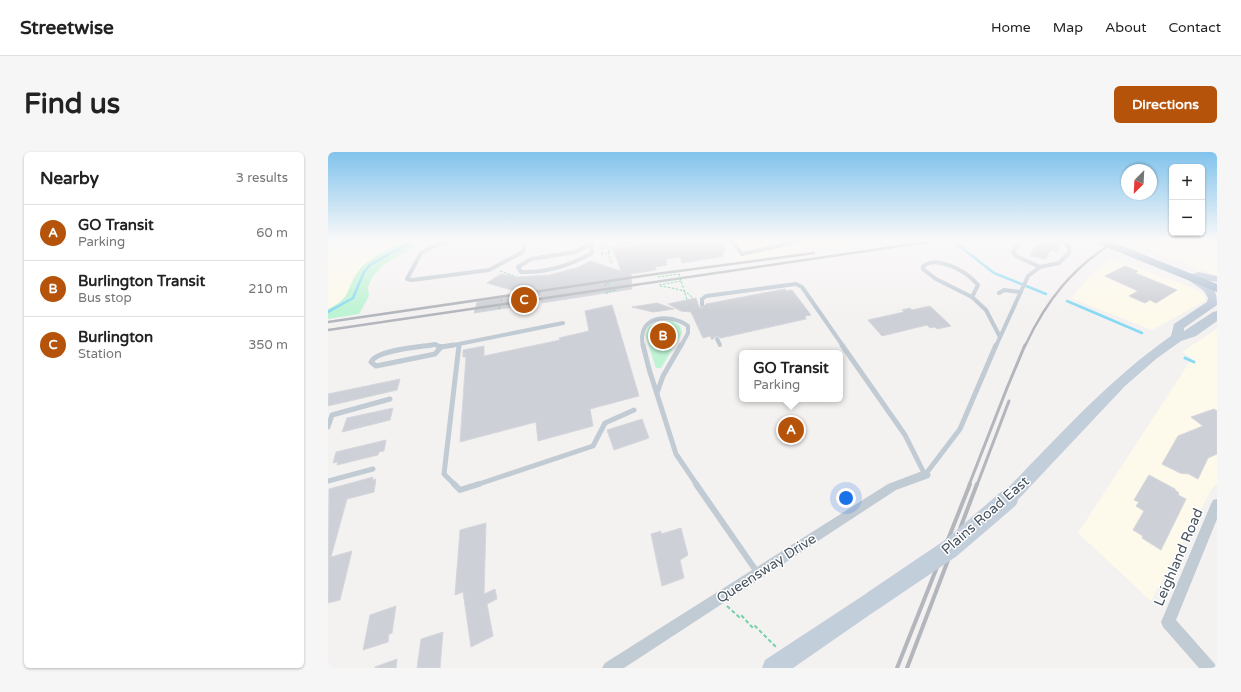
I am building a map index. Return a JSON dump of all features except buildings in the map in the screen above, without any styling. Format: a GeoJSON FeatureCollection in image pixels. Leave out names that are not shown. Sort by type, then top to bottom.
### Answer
{"type":"FeatureCollection","features":[{"type":"Feature","properties":{"kind":"main road"},"geometry":{"type":"LineString","coordinates":[[1163,264],[1217,282]]}},
{"type":"Feature","properties":{"kind":"main road"},"geometry":{"type":"LineString","coordinates":[[1167,264],[1193,275],[1217,288]]}},
{"type":"Feature","properties":{"kind":"main road"},"geometry":{"type":"LineString","coordinates":[[1193,275],[1217,279]]}},
{"type":"Feature","properties":{"kind":"main road"},"geometry":{"type":"LineString","coordinates":[[1193,275],[1212,293],[1215,306]]}},
{"type":"Feature","properties":{"kind":"main road","name":"Plains Road East"},"geometry":{"type":"LineString","coordinates":[[773,668],[951,548],[1008,499],[1120,383],[1151,356],[1177,337],[1192,333],[1215,306]]}},
{"type":"Feature","properties":{"kind":"street","name":"Queensway Drive"},"geometry":{"type":"LineString","coordinates":[[610,668],[757,572],[892,487],[925,475]]}},
{"type":"Feature","properties":{"kind":"street","name":"Leighland Road"},"geometry":{"type":"LineString","coordinates":[[1209,668],[1168,622],[1217,504]]}},
{"type":"Feature","properties":{"kind":"lane"},"geometry":{"type":"LineString","coordinates":[[415,264],[407,279],[417,280],[489,270],[500,264]]}},
{"type":"Feature","properties":{"kind":"lane"},"geometry":{"type":"LineString","coordinates":[[521,264],[518,267],[521,272],[538,273],[573,264]]}},
{"type":"Feature","properties":{"kind":"lane"},"geometry":{"type":"LineString","coordinates":[[928,264],[923,266],[923,269],[972,298],[984,308],[1000,337]]}},
{"type":"Feature","properties":{"kind":"lane"},"geometry":{"type":"LineString","coordinates":[[945,264],[959,270],[975,281],[978,285],[972,298]]}},
{"type":"Feature","properties":{"kind":"lane"},"geometry":{"type":"LineString","coordinates":[[1032,264],[1040,268]]}},
{"type":"Feature","properties":{"kind":"lane"},"geometry":{"type":"LineString","coordinates":[[702,305],[702,299],[706,296],[750,291],[788,284],[796,284],[802,287],[905,435],[925,475],[960,429],[1028,276],[1040,268],[1055,264]]}},
{"type":"Feature","properties":{"kind":"lane"},"geometry":{"type":"LineString","coordinates":[[405,284],[480,274]]}},
{"type":"Feature","properties":{"kind":"lane"},"geometry":{"type":"LineString","coordinates":[[999,293],[1004,290],[1021,292]]}},
{"type":"Feature","properties":{"kind":"lane"},"geometry":{"type":"LineString","coordinates":[[657,393],[663,376],[688,333],[688,326],[678,320],[665,318],[654,320],[645,325],[641,333],[649,368],[676,454],[757,572]]}},
{"type":"Feature","properties":{"kind":"lane"},"geometry":{"type":"LineString","coordinates":[[441,347],[435,344],[381,354],[373,358],[371,362],[376,366],[434,354],[441,347],[562,322]]}},
{"type":"Feature","properties":{"kind":"lane"},"geometry":{"type":"LineString","coordinates":[[717,339],[720,345]]}},
{"type":"Feature","properties":{"kind":"lane"},"geometry":{"type":"LineString","coordinates":[[459,344],[444,474],[460,490],[593,446],[605,423],[634,410]]}},
{"type":"Feature","properties":{"kind":"lane"},"geometry":{"type":"LineString","coordinates":[[328,427],[332,415],[390,399]]}},
{"type":"Feature","properties":{"kind":"lane"},"geometry":{"type":"LineString","coordinates":[[328,480],[373,469]]}},
{"type":"Feature","properties":{"kind":"path"},"geometry":{"type":"LineString","coordinates":[[658,277],[679,274],[687,300]]}},
{"type":"Feature","properties":{"kind":"path"},"geometry":{"type":"LineString","coordinates":[[681,281],[659,285],[682,291],[691,295],[693,299]]}},
{"type":"Feature","properties":{"kind":"path"},"geometry":{"type":"LineString","coordinates":[[606,286],[605,284],[611,283]]}},
{"type":"Feature","properties":{"kind":"path"},"geometry":{"type":"LineString","coordinates":[[607,294],[607,292],[616,290]]}},
{"type":"Feature","properties":{"kind":"path"},"geometry":{"type":"LineString","coordinates":[[499,310],[500,306]]}},
{"type":"Feature","properties":{"kind":"path"},"geometry":{"type":"LineString","coordinates":[[730,609],[739,618],[741,615],[752,627],[754,625],[767,638]]}},
{"type":"Feature","properties":{"kind":"shaded area"},"geometry":{"type":"Polygon","coordinates":[[[328,264],[366,264],[356,274],[345,298],[338,304],[328,309],[328,264]]]}},
{"type":"Feature","properties":{"kind":"shaded area"},"geometry":{"type":"Polygon","coordinates":[[[1103,264],[1127,264],[1191,287],[1201,292],[1205,296],[1205,301],[1152,330],[1071,298],[1088,278],[1103,264]]]}},
{"type":"Feature","properties":{"kind":"shaded area"},"geometry":{"type":"Polygon","coordinates":[[[1187,264],[1217,264],[1217,276],[1187,264]]]}},
{"type":"Feature","properties":{"kind":"shaded area"},"geometry":{"type":"Polygon","coordinates":[[[1217,329],[1217,483],[1213,487],[1151,601],[1078,533],[1192,358],[1182,352],[1217,329]]]}},
{"type":"Feature","properties":{"kind":"green space"},"geometry":{"type":"Polygon","coordinates":[[[385,264],[373,276],[368,287],[369,296],[359,314],[328,319],[328,309],[336,305],[346,296],[355,275],[364,265],[385,264]]]}},
{"type":"Feature","properties":{"kind":"green space"},"geometry":{"type":"Polygon","coordinates":[[[666,321],[672,321],[680,326],[682,333],[661,368],[656,368],[645,334],[649,326],[666,321]]]}},
{"type":"Feature","properties":{"kind":"waterway"},"geometry":{"type":"LineString","coordinates":[[328,312],[353,298],[364,272],[372,264]]}},
{"type":"Feature","properties":{"kind":"waterway"},"geometry":{"type":"LineString","coordinates":[[983,264],[994,273],[1046,294]]}},
{"type":"Feature","properties":{"kind":"waterway"},"geometry":{"type":"LineString","coordinates":[[1067,301],[1142,333]]}},
{"type":"Feature","properties":{"kind":"waterway"},"geometry":{"type":"LineString","coordinates":[[1185,358],[1194,362]]}},
{"type":"Feature","properties":{"kind":"railway"},"geometry":{"type":"LineString","coordinates":[[328,322],[731,264]]}},
{"type":"Feature","properties":{"kind":"railway"},"geometry":{"type":"LineString","coordinates":[[328,330],[777,264]]}},
{"type":"Feature","properties":{"kind":"railway"},"geometry":{"type":"LineString","coordinates":[[1025,346],[1042,313],[1052,299],[1084,264]]}},
{"type":"Feature","properties":{"kind":"railway"},"geometry":{"type":"LineString","coordinates":[[969,485],[1025,345]]}},
{"type":"Feature","properties":{"kind":"railway"},"geometry":{"type":"LineString","coordinates":[[977,485],[1009,401]]}},
{"type":"Feature","properties":{"kind":"railway"},"geometry":{"type":"LineString","coordinates":[[897,668],[970,484]]}},
{"type":"Feature","properties":{"kind":"railway"},"geometry":{"type":"LineString","coordinates":[[907,668],[977,484]]}},
{"type":"Feature","properties":{"kind":"place","name":"Burlington"},"geometry":{"type":"Point","coordinates":[524,300]}},
{"type":"Feature","properties":{"kind":"place","name":"Burlington Transit"},"geometry":{"type":"Point","coordinates":[663,336]}},
{"type":"Feature","properties":{"kind":"place","name":"GO Transit"},"geometry":{"type":"Point","coordinates":[791,430]}}]}
